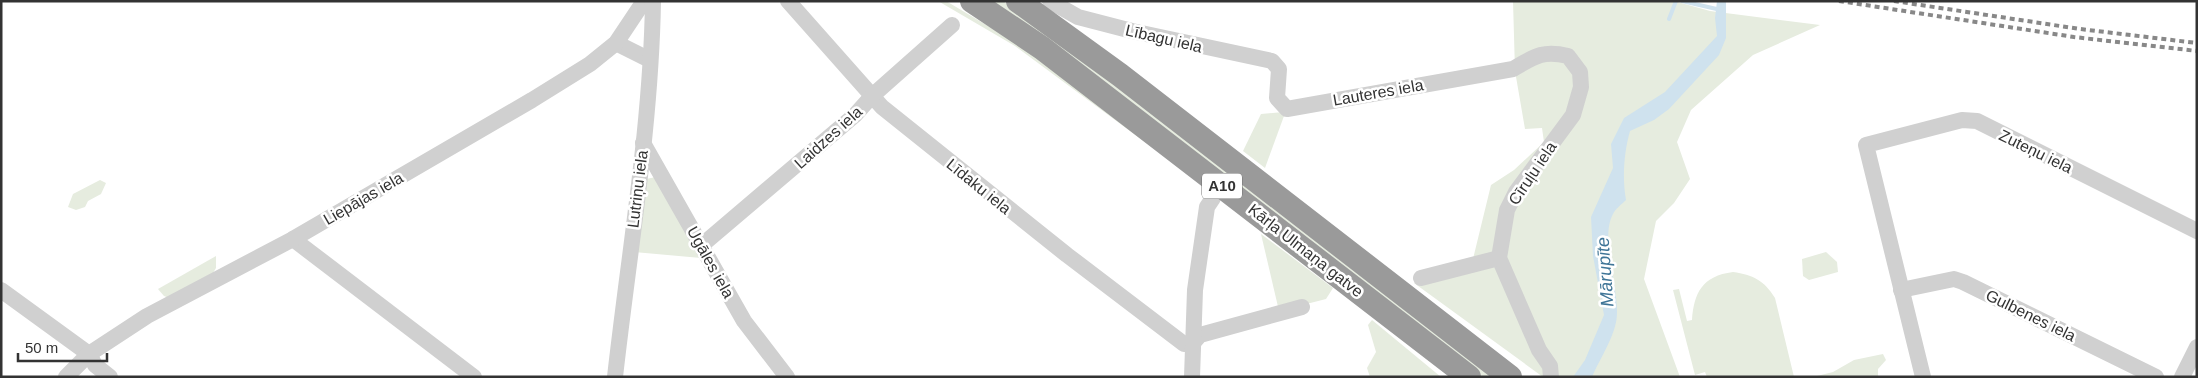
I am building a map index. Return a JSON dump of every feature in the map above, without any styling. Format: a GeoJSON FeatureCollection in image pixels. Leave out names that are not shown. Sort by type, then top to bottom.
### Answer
{"type":"FeatureCollection","features":[{"type":"Feature","properties":{"kind":"highway","name":"Kārļa Ulmaņa gatve"},"geometry":{"type":"LineString","coordinates":[[972,1],[1042,48],[1469,377]]}},
{"type":"Feature","properties":{"kind":"highway","name":"Kārļa Ulmaņa gatve"},"geometry":{"type":"LineString","coordinates":[[1018,1],[1120,75],[1510,377]]}},
{"type":"Feature","properties":{"kind":"street","name":"Liepājas iela"},"geometry":{"type":"LineString","coordinates":[[66,377],[89,354],[147,316],[293,239],[532,100],[590,64],[616,42],[644,1]]}},
{"type":"Feature","properties":{"kind":"street","name":"Lutriņu iela"},"geometry":{"type":"LineString","coordinates":[[615,377],[643,143],[653,1]]}},
{"type":"Feature","properties":{"kind":"street","name":"Līdaku iela"},"geometry":{"type":"LineString","coordinates":[[788,1],[889,113],[1067,255],[1184,344],[1193,343]]}},
{"type":"Feature","properties":{"kind":"street","name":"Lībagu iela"},"geometry":{"type":"LineString","coordinates":[[1050,1],[1078,17],[1132,31],[1272,61],[1279,69]]}},
{"type":"Feature","properties":{"kind":"street","name":"Laidzes iela"},"geometry":{"type":"LineString","coordinates":[[702,245],[855,116],[872,96],[952,25]]}},
{"type":"Feature","properties":{"kind":"street"},"geometry":{"type":"LineString","coordinates":[[616,42],[650,60]]}},
{"type":"Feature","properties":{"kind":"street","name":"Cīruļu iela"},"geometry":{"type":"LineString","coordinates":[[1499,258],[1507,210],[1516,192],[1573,115],[1581,86],[1580,72],[1568,56],[1552,52],[1537,56],[1513,69]]}},
{"type":"Feature","properties":{"kind":"street","name":"Lauteres iela"},"geometry":{"type":"LineString","coordinates":[[1279,69],[1277,98],[1287,109],[1513,69]]}},
{"type":"Feature","properties":{"kind":"street","name":"Zuteņu iela"},"geometry":{"type":"LineString","coordinates":[[1901,290],[1866,145],[1962,120],[1977,121],[2197,231]]}},
{"type":"Feature","properties":{"kind":"street","name":"Ugāles iela"},"geometry":{"type":"LineString","coordinates":[[643,143],[744,321],[787,377]]}},
{"type":"Feature","properties":{"kind":"street"},"geometry":{"type":"LineString","coordinates":[[1192,377],[1199,262],[1207,207],[1213,198]]}},
{"type":"Feature","properties":{"kind":"street"},"geometry":{"type":"LineString","coordinates":[[293,239],[474,377]]}},
{"type":"Feature","properties":{"kind":"street"},"geometry":{"type":"LineString","coordinates":[[1421,278],[1499,258],[1539,350],[1550,366],[1551,377]]}},
{"type":"Feature","properties":{"kind":"street","name":"Gulbenes iela"},"geometry":{"type":"LineString","coordinates":[[1901,290],[1954,279],[1963,282],[2156,377]]}},
{"type":"Feature","properties":{"kind":"street"},"geometry":{"type":"LineString","coordinates":[[1,290],[89,354],[95,365],[110,377]]}},
{"type":"Feature","properties":{"kind":"street"},"geometry":{"type":"LineString","coordinates":[[1901,290],[1923,377]]}},
{"type":"Feature","properties":{"kind":"street"},"geometry":{"type":"LineString","coordinates":[[1193,343],[1200,335],[1302,308]]}},
{"type":"Feature","properties":{"kind":"street"},"geometry":{"type":"LineString","coordinates":[[2182,377],[2197,347]]}},
{"type":"Feature","properties":{"kind":"shaded area"},"geometry":{"type":"Polygon","coordinates":[[[938,1],[946,1],[1022,46],[1161,154],[1015,46],[938,1]]]}},
{"type":"Feature","properties":{"kind":"shaded area"},"geometry":{"type":"Polygon","coordinates":[[[988,1],[1003,1],[1058,40],[1496,377],[1483,377],[988,1]]]}},
{"type":"Feature","properties":{"kind":"shaded area"},"geometry":{"type":"Polygon","coordinates":[[[1513,1],[1674,1],[1710,11],[1820,25],[1753,55],[1691,110],[1677,142],[1690,179],[1674,203],[1656,221],[1644,279],[1680,377],[1543,377],[1414,283],[1473,269],[1472,263],[1491,185],[1514,170],[1544,142],[1542,128],[1525,129],[1515,71],[1513,1]]]}},
{"type":"Feature","properties":{"kind":"shaded area"},"geometry":{"type":"Polygon","coordinates":[[[1283,112],[1284,116],[1265,168],[1243,151],[1261,114],[1283,112]]]}},
{"type":"Feature","properties":{"kind":"shaded area"},"geometry":{"type":"Polygon","coordinates":[[[656,177],[701,258],[634,252],[646,179],[656,177]]]}},
{"type":"Feature","properties":{"kind":"shaded area"},"geometry":{"type":"Polygon","coordinates":[[[100,180],[106,183],[101,194],[88,201],[85,207],[76,210],[68,207],[73,194],[100,180]]]}},
{"type":"Feature","properties":{"kind":"shaded area"},"geometry":{"type":"Polygon","coordinates":[[[1261,234],[1333,288],[1326,299],[1279,311],[1261,234]]]}},
{"type":"Feature","properties":{"kind":"shaded area"},"geometry":{"type":"Polygon","coordinates":[[[1826,252],[1837,262],[1838,272],[1809,280],[1803,276],[1802,259],[1826,252]]]}},
{"type":"Feature","properties":{"kind":"shaded area"},"geometry":{"type":"Polygon","coordinates":[[[216,256],[216,268],[213,273],[169,298],[164,296],[158,289],[216,256]]]}},
{"type":"Feature","properties":{"kind":"shaded area"},"geometry":{"type":"Polygon","coordinates":[[[1733,272],[1757,279],[1767,287],[1775,298],[1794,377],[1707,377],[1705,372],[1695,375],[1673,290],[1679,289],[1687,321],[1692,320],[1695,302],[1702,287],[1714,277],[1733,272]]]}},
{"type":"Feature","properties":{"kind":"shaded area"},"geometry":{"type":"Polygon","coordinates":[[[1372,320],[1441,377],[1370,377],[1367,368],[1376,352],[1368,325],[1372,320]]]}},
{"type":"Feature","properties":{"kind":"shaded area"},"geometry":{"type":"Polygon","coordinates":[[[1883,354],[1886,360],[1878,369],[1878,377],[1813,377],[1833,372],[1854,360],[1883,354]]]}},
{"type":"Feature","properties":{"kind":"water","name":"Mārupīte"},"geometry":{"type":"Polygon","coordinates":[[[1717,1],[1726,1],[1726,38],[1719,55],[1669,109],[1654,120],[1630,131],[1624,165],[1626,200],[1613,214],[1609,224],[1608,236],[1610,262],[1617,302],[1616,321],[1611,337],[1592,377],[1573,377],[1585,360],[1604,315],[1593,256],[1591,217],[1613,168],[1611,144],[1624,118],[1665,92],[1717,36],[1715,18],[1717,1]]]}},
{"type":"Feature","properties":{"kind":"waterway"},"geometry":{"type":"LineString","coordinates":[[1669,19],[1676,1]]}},
{"type":"Feature","properties":{"kind":"waterway"},"geometry":{"type":"LineString","coordinates":[[1682,1],[1721,10]]}},
{"type":"Feature","properties":{"kind":"railway"},"geometry":{"type":"LineString","coordinates":[[1839,1],[2074,37],[2197,51]]}},
{"type":"Feature","properties":{"kind":"railway"},"geometry":{"type":"LineString","coordinates":[[1894,1],[2080,29],[2197,43]]}}]}
